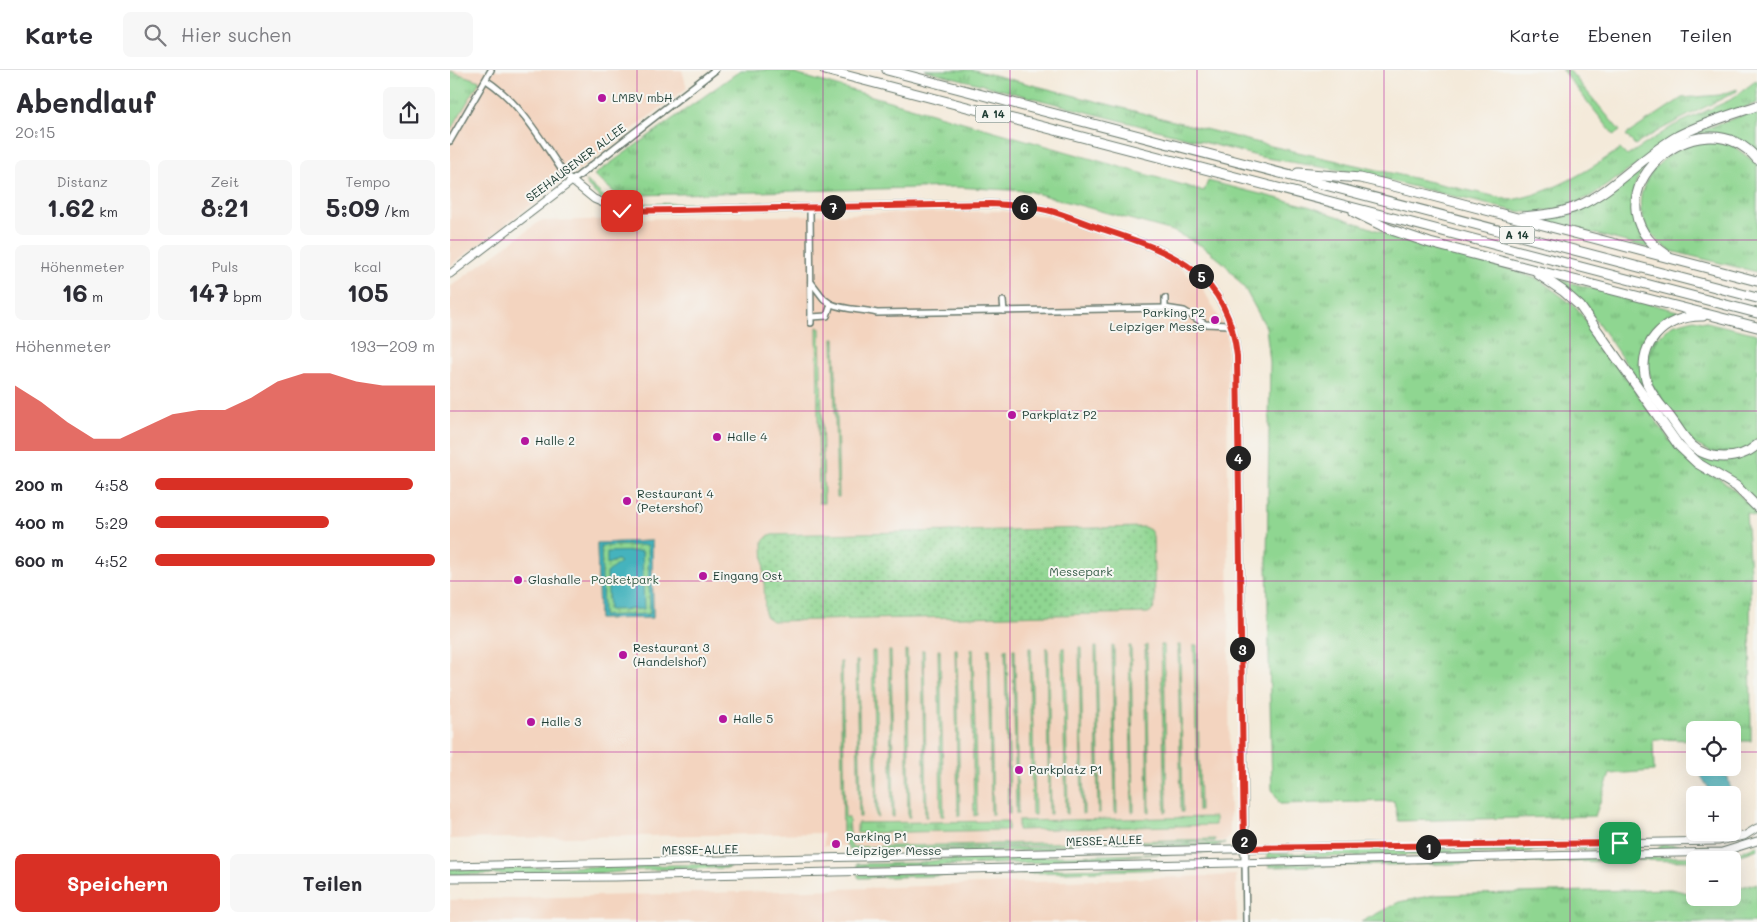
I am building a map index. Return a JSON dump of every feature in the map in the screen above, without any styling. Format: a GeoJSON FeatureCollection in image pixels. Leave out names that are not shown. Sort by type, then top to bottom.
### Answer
{"type":"FeatureCollection","features":[{"type":"Feature","properties":{"kind":"highway","name":"A 14"},"geometry":{"type":"LineString","coordinates":[[826,70],[1754,312]]}},
{"type":"Feature","properties":{"kind":"highway","name":"A 14"},"geometry":{"type":"LineString","coordinates":[[887,70],[1754,297]]}},
{"type":"Feature","properties":{"kind":"highway"},"geometry":{"type":"LineString","coordinates":[[1515,218],[1550,215],[1578,206],[1604,191],[1642,159],[1678,136],[1757,106]]}},
{"type":"Feature","properties":{"kind":"highway"},"geometry":{"type":"LineString","coordinates":[[1671,258],[1649,239],[1639,222],[1637,193],[1648,168],[1671,150],[1690,140],[1701,138],[1714,137],[1735,142],[1757,159]]}},
{"type":"Feature","properties":{"kind":"highway"},"geometry":{"type":"LineString","coordinates":[[1282,172],[1360,178],[1755,280]]}},
{"type":"Feature","properties":{"kind":"highway"},"geometry":{"type":"LineString","coordinates":[[1342,205],[1389,229],[1422,241],[1754,326]]}},
{"type":"Feature","properties":{"kind":"highway"},"geometry":{"type":"LineString","coordinates":[[1532,270],[1563,291],[1580,306],[1678,446],[1698,464],[1736,486],[1757,507]]}},
{"type":"Feature","properties":{"kind":"highway"},"geometry":{"type":"LineString","coordinates":[[1718,317],[1685,317],[1674,320],[1662,328],[1646,352],[1645,365],[1648,385],[1690,444],[1699,451],[1711,456],[1732,457],[1751,450],[1757,445]]}},
{"type":"Feature","properties":{"kind":"main road"},"geometry":{"type":"LineString","coordinates":[[572,181],[594,199],[622,211],[991,204],[1049,211],[1148,244],[1188,265],[1211,288],[1230,325],[1235,340],[1237,356],[1245,862]]}},
{"type":"Feature","properties":{"kind":"main road","name":"SEEHAUSENER ALLEE"},"geometry":{"type":"LineString","coordinates":[[450,274],[572,181]]}},
{"type":"Feature","properties":{"kind":"main road","name":"MESSE-ALLEE"},"geometry":{"type":"LineString","coordinates":[[450,866],[1244,848],[1718,841],[1744,836],[1757,828]]}},
{"type":"Feature","properties":{"kind":"main road","name":"MESSE-ALLEE"},"geometry":{"type":"LineString","coordinates":[[450,878],[836,872],[1722,852],[1757,841]]}},
{"type":"Feature","properties":{"kind":"street"},"geometry":{"type":"LineString","coordinates":[[450,141],[491,70]]}},
{"type":"Feature","properties":{"kind":"street","name":"SEEHAUSENER ALLEE"},"geometry":{"type":"LineString","coordinates":[[572,181],[716,70]]}},
{"type":"Feature","properties":{"kind":"street"},"geometry":{"type":"LineString","coordinates":[[486,80],[502,91],[532,126],[564,174],[572,181]]}},
{"type":"Feature","properties":{"kind":"street"},"geometry":{"type":"LineString","coordinates":[[810,208],[811,320],[827,316],[831,304]]}},
{"type":"Feature","properties":{"kind":"street"},"geometry":{"type":"LineString","coordinates":[[450,269],[460,266]]}},
{"type":"Feature","properties":{"kind":"street"},"geometry":{"type":"LineString","coordinates":[[810,282],[824,299],[846,310],[858,308],[877,313],[1165,308],[1184,311],[1205,324],[1230,325]]}},
{"type":"Feature","properties":{"kind":"street"},"geometry":{"type":"LineString","coordinates":[[1165,298],[1165,308]]}},
{"type":"Feature","properties":{"kind":"street"},"geometry":{"type":"LineString","coordinates":[[858,308],[859,301]]}},
{"type":"Feature","properties":{"kind":"street"},"geometry":{"type":"LineString","coordinates":[[1004,301],[1004,311]]}},
{"type":"Feature","properties":{"kind":"street"},"geometry":{"type":"LineString","coordinates":[[1245,862],[1246,922]]}},
{"type":"Feature","properties":{"kind":"shaded area"},"geometry":{"type":"Polygon","coordinates":[[[450,70],[682,70],[687,88],[450,266],[450,70]]]}},
{"type":"Feature","properties":{"kind":"shaded area"},"geometry":{"type":"Polygon","coordinates":[[[1001,211],[1045,216],[1151,252],[1168,261],[1184,271],[1203,289],[1227,332],[1230,834],[1226,841],[824,846],[823,833],[450,839],[450,287],[540,221],[1001,211]]]}},
{"type":"Feature","properties":{"kind":"shaded area"},"geometry":{"type":"Polygon","coordinates":[[[1236,875],[1237,922],[450,922],[450,900],[781,891],[1236,875]]]}},
{"type":"Feature","properties":{"kind":"green space"},"geometry":{"type":"Polygon","coordinates":[[[741,70],[781,70],[1204,191],[1208,181],[1308,206],[1417,244],[1512,270],[1540,280],[1577,308],[1671,442],[1733,489],[1757,512],[1757,517],[1746,513],[1750,571],[1751,741],[1741,741],[1741,721],[1686,721],[1686,740],[1653,739],[1654,771],[1610,774],[1595,816],[1398,821],[1394,801],[1280,804],[1272,789],[1267,563],[1270,362],[1266,327],[1245,289],[1225,264],[1204,247],[1173,231],[1028,191],[955,187],[637,195],[615,193],[594,175],[741,70]]]}},
{"type":"Feature","properties":{"kind":"green space"},"geometry":{"type":"Polygon","coordinates":[[[925,70],[974,70],[1271,146],[1511,200],[1555,187],[1594,166],[1620,149],[1627,156],[1673,126],[1730,100],[1757,80],[1757,103],[1699,123],[1591,196],[1564,208],[1534,213],[1515,211],[1356,173],[1261,157],[925,70]]]}},
{"type":"Feature","properties":{"kind":"green space"},"geometry":{"type":"Polygon","coordinates":[[[1562,70],[1569,70],[1620,131],[1614,135],[1562,70]]]}},
{"type":"Feature","properties":{"kind":"green space"},"geometry":{"type":"Polygon","coordinates":[[[450,71],[480,81],[450,131],[450,71]]]}},
{"type":"Feature","properties":{"kind":"green space"},"geometry":{"type":"Polygon","coordinates":[[[1737,89],[1737,91],[1673,123],[1635,145],[1626,135],[1682,98],[1720,95],[1737,89]]]}},
{"type":"Feature","properties":{"kind":"green space"},"geometry":{"type":"Polygon","coordinates":[[[1757,110],[1757,154],[1747,145],[1729,136],[1717,133],[1691,134],[1757,110]]]}},
{"type":"Feature","properties":{"kind":"green space"},"geometry":{"type":"Polygon","coordinates":[[[1700,141],[1731,144],[1757,164],[1757,272],[1671,251],[1654,237],[1644,221],[1640,204],[1643,188],[1651,173],[1664,159],[1680,149],[1700,141]]]}},
{"type":"Feature","properties":{"kind":"green space"},"geometry":{"type":"Polygon","coordinates":[[[1647,161],[1634,189],[1633,206],[1637,223],[1651,246],[1649,248],[1538,219],[1581,210],[1647,161]]]}},
{"type":"Feature","properties":{"kind":"green space"},"geometry":{"type":"Polygon","coordinates":[[[586,180],[603,196],[623,204],[798,202],[766,206],[629,208],[604,201],[588,187],[586,180]]]}},
{"type":"Feature","properties":{"kind":"green space"},"geometry":{"type":"Polygon","coordinates":[[[1553,278],[1685,313],[1662,324],[1642,373],[1701,455],[1757,449],[1757,502],[1699,461],[1679,441],[1587,308],[1552,281],[1553,278]]]}},
{"type":"Feature","properties":{"kind":"green space"},"geometry":{"type":"Polygon","coordinates":[[[1694,319],[1757,334],[1757,442],[1742,451],[1712,453],[1693,443],[1652,385],[1648,358],[1657,339],[1672,325],[1694,319]]]}},
{"type":"Feature","properties":{"kind":"green space"},"geometry":{"type":"Polygon","coordinates":[[[817,327],[820,328],[824,503],[819,503],[817,327]]]}},
{"type":"Feature","properties":{"kind":"green space"},"geometry":{"type":"Polygon","coordinates":[[[833,338],[835,338],[839,497],[837,497],[833,338]]]}},
{"type":"Feature","properties":{"kind":"green space","name":"Messepark"},"geometry":{"type":"Polygon","coordinates":[[[1144,527],[1150,530],[1153,536],[1155,604],[1153,610],[1148,613],[772,621],[765,616],[763,541],[769,535],[1144,527]]]}},
{"type":"Feature","properties":{"kind":"green space","name":"Pocketpark"},"geometry":{"type":"Polygon","coordinates":[[[652,541],[653,618],[599,619],[597,543],[652,541]]]}},
{"type":"Feature","properties":{"kind":"green space"},"geometry":{"type":"Polygon","coordinates":[[[1147,645],[1150,812],[1148,812],[1145,646],[1147,645]]]}},
{"type":"Feature","properties":{"kind":"green space"},"geometry":{"type":"Polygon","coordinates":[[[1161,645],[1164,645],[1167,812],[1165,812],[1161,645]]]}},
{"type":"Feature","properties":{"kind":"green space"},"geometry":{"type":"Polygon","coordinates":[[[1178,645],[1180,645],[1183,812],[1181,812],[1178,645]]]}},
{"type":"Feature","properties":{"kind":"green space"},"geometry":{"type":"Polygon","coordinates":[[[1194,645],[1197,645],[1200,811],[1198,811],[1194,645]]]}},
{"type":"Feature","properties":{"kind":"green space"},"geometry":{"type":"Polygon","coordinates":[[[1112,646],[1114,646],[1117,813],[1115,813],[1112,646]]]}},
{"type":"Feature","properties":{"kind":"green space"},"geometry":{"type":"Polygon","coordinates":[[[1129,646],[1131,646],[1134,812],[1132,812],[1129,646]]]}},
{"type":"Feature","properties":{"kind":"green space"},"geometry":{"type":"Polygon","coordinates":[[[1079,647],[1081,647],[1084,814],[1082,814],[1079,647]]]}},
{"type":"Feature","properties":{"kind":"green space"},"geometry":{"type":"Polygon","coordinates":[[[1095,647],[1097,647],[1100,813],[1098,813],[1095,647]]]}},
{"type":"Feature","properties":{"kind":"green space"},"geometry":{"type":"Polygon","coordinates":[[[1029,648],[1031,648],[1035,815],[1032,815],[1029,648]]]}},
{"type":"Feature","properties":{"kind":"green space"},"geometry":{"type":"Polygon","coordinates":[[[1046,648],[1048,648],[1051,814],[1049,814],[1046,648]]]}},
{"type":"Feature","properties":{"kind":"green space"},"geometry":{"type":"Polygon","coordinates":[[[1062,648],[1065,648],[1068,814],[1066,814],[1062,648]]]}},
{"type":"Feature","properties":{"kind":"green space"},"geometry":{"type":"Polygon","coordinates":[[[955,649],[957,649],[960,816],[958,816],[955,649]]]}},
{"type":"Feature","properties":{"kind":"green space"},"geometry":{"type":"Polygon","coordinates":[[[971,649],[973,649],[977,815],[974,816],[971,649]]]}},
{"type":"Feature","properties":{"kind":"green space"},"geometry":{"type":"Polygon","coordinates":[[[988,649],[990,649],[993,815],[991,815],[988,649]]]}},
{"type":"Feature","properties":{"kind":"green space"},"geometry":{"type":"Polygon","coordinates":[[[1005,649],[1007,649],[1010,814],[1008,814],[1005,649]]]}},
{"type":"Feature","properties":{"kind":"green space"},"geometry":{"type":"Polygon","coordinates":[[[1013,649],[1015,649],[1018,814],[1016,814],[1013,649]]]}},
{"type":"Feature","properties":{"kind":"green space"},"geometry":{"type":"Polygon","coordinates":[[[905,650],[907,650],[910,817],[908,817],[905,650]]]}},
{"type":"Feature","properties":{"kind":"green space"},"geometry":{"type":"Polygon","coordinates":[[[922,650],[924,650],[927,817],[925,817],[922,650]]]}},
{"type":"Feature","properties":{"kind":"green space"},"geometry":{"type":"Polygon","coordinates":[[[938,650],[940,650],[944,816],[941,816],[938,650]]]}},
{"type":"Feature","properties":{"kind":"green space"},"geometry":{"type":"Polygon","coordinates":[[[872,651],[875,651],[878,817],[876,817],[872,651]]]}},
{"type":"Feature","properties":{"kind":"green space"},"geometry":{"type":"Polygon","coordinates":[[[889,651],[891,651],[894,817],[892,817],[889,651]]]}},
{"type":"Feature","properties":{"kind":"green space"},"geometry":{"type":"Polygon","coordinates":[[[856,661],[858,661],[861,817],[859,817],[856,661]]]}},
{"type":"Feature","properties":{"kind":"green space"},"geometry":{"type":"Polygon","coordinates":[[[840,662],[842,662],[845,817],[849,818],[851,847],[1215,839],[1215,841],[849,850],[843,836],[840,662]]]}},
{"type":"Feature","properties":{"kind":"green space"},"geometry":{"type":"Polygon","coordinates":[[[1215,817],[1215,825],[1018,830],[1018,821],[1215,817]]]}},
{"type":"Feature","properties":{"kind":"green space"},"geometry":{"type":"Polygon","coordinates":[[[1008,821],[1008,830],[857,833],[857,823],[1008,821]]]}},
{"type":"Feature","properties":{"kind":"green space"},"geometry":{"type":"Polygon","coordinates":[[[1757,833],[1757,837],[1746,842],[1722,847],[1660,850],[1658,848],[1662,845],[1724,845],[1747,839],[1757,833]]]}},
{"type":"Feature","properties":{"kind":"green space"},"geometry":{"type":"Polygon","coordinates":[[[1225,843],[1214,846],[949,853],[915,850],[1225,843]]]}},
{"type":"Feature","properties":{"kind":"green space"},"geometry":{"type":"Polygon","coordinates":[[[1757,845],[1757,849],[1741,855],[1741,852],[1757,845]]]}},
{"type":"Feature","properties":{"kind":"green space"},"geometry":{"type":"Polygon","coordinates":[[[1618,846],[1618,849],[1539,850],[1518,853],[1267,858],[1267,854],[1327,853],[1358,849],[1618,846]]]}},
{"type":"Feature","properties":{"kind":"green space"},"geometry":{"type":"Polygon","coordinates":[[[1229,852],[1139,855],[1086,861],[857,868],[857,864],[917,863],[946,859],[1229,852]]]}},
{"type":"Feature","properties":{"kind":"green space"},"geometry":{"type":"Polygon","coordinates":[[[1618,857],[1614,861],[1269,867],[1268,864],[1618,857]]]}},
{"type":"Feature","properties":{"kind":"green space"},"geometry":{"type":"Polygon","coordinates":[[[1686,857],[1686,860],[1625,860],[1622,858],[1686,857]]]}},
{"type":"Feature","properties":{"kind":"green space"},"geometry":{"type":"Polygon","coordinates":[[[729,864],[729,868],[640,870],[609,873],[450,875],[450,869],[729,864]]]}},
{"type":"Feature","properties":{"kind":"green space"},"geometry":{"type":"Polygon","coordinates":[[[1152,867],[1170,869],[859,878],[857,874],[1152,867]]]}},
{"type":"Feature","properties":{"kind":"green space"},"geometry":{"type":"Polygon","coordinates":[[[1757,884],[1757,922],[1361,922],[1399,902],[1435,895],[1670,889],[1686,892],[1686,906],[1741,906],[1741,887],[1757,884]]]}},
{"type":"Feature","properties":{"kind":"water"},"geometry":{"type":"Polygon","coordinates":[[[652,541],[653,618],[599,619],[597,543],[652,541]],[[648,545],[601,546],[603,616],[650,614],[648,545]]]}},
{"type":"Feature","properties":{"kind":"water"},"geometry":{"type":"Polygon","coordinates":[[[642,551],[644,609],[609,610],[607,573],[620,562],[617,560],[607,564],[607,552],[642,551]]]}},
{"type":"Feature","properties":{"kind":"water"},"geometry":{"type":"Polygon","coordinates":[[[1701,776],[1728,777],[1730,786],[1707,786],[1701,776]]]}},
{"type":"Feature","properties":{"kind":"place","name":"LMBV mbH"},"geometry":{"type":"Point","coordinates":[602,98]}},
{"type":"Feature","properties":{"kind":"place","name":"Parking P2 Leipziger Messe"},"geometry":{"type":"Point","coordinates":[1215,320]}},
{"type":"Feature","properties":{"kind":"place","name":"Parkplatz P2"},"geometry":{"type":"Point","coordinates":[1012,415]}},
{"type":"Feature","properties":{"kind":"place","name":"Halle 4"},"geometry":{"type":"Point","coordinates":[717,437]}},
{"type":"Feature","properties":{"kind":"place","name":"Halle 2"},"geometry":{"type":"Point","coordinates":[525,441]}},
{"type":"Feature","properties":{"kind":"place","name":"Restaurant 4 (Petershof)"},"geometry":{"type":"Point","coordinates":[627,501]}},
{"type":"Feature","properties":{"kind":"place","name":"Eingang Ost"},"geometry":{"type":"Point","coordinates":[703,576]}},
{"type":"Feature","properties":{"kind":"place","name":"Glashalle"},"geometry":{"type":"Point","coordinates":[518,580]}},
{"type":"Feature","properties":{"kind":"place","name":"Restaurant 3 (Handelshof)"},"geometry":{"type":"Point","coordinates":[623,655]}},
{"type":"Feature","properties":{"kind":"place","name":"Halle 5"},"geometry":{"type":"Point","coordinates":[723,719]}},
{"type":"Feature","properties":{"kind":"place","name":"Halle 3"},"geometry":{"type":"Point","coordinates":[531,722]}},
{"type":"Feature","properties":{"kind":"place","name":"Parkplatz P1"},"geometry":{"type":"Point","coordinates":[1019,770]}},
{"type":"Feature","properties":{"kind":"place","name":"Parking P1 Leipziger Messe"},"geometry":{"type":"Point","coordinates":[836,844]}},
{"type":"Feature","properties":{"kind":"route"},"geometry":{"type":"LineString","coordinates":[[622,211],[991,204],[1020,206],[1049,211],[1168,252],[1188,265],[1211,288],[1223,308],[1235,340],[1237,356],[1239,567],[1245,795],[1244,848],[1620,843]]}}]}
